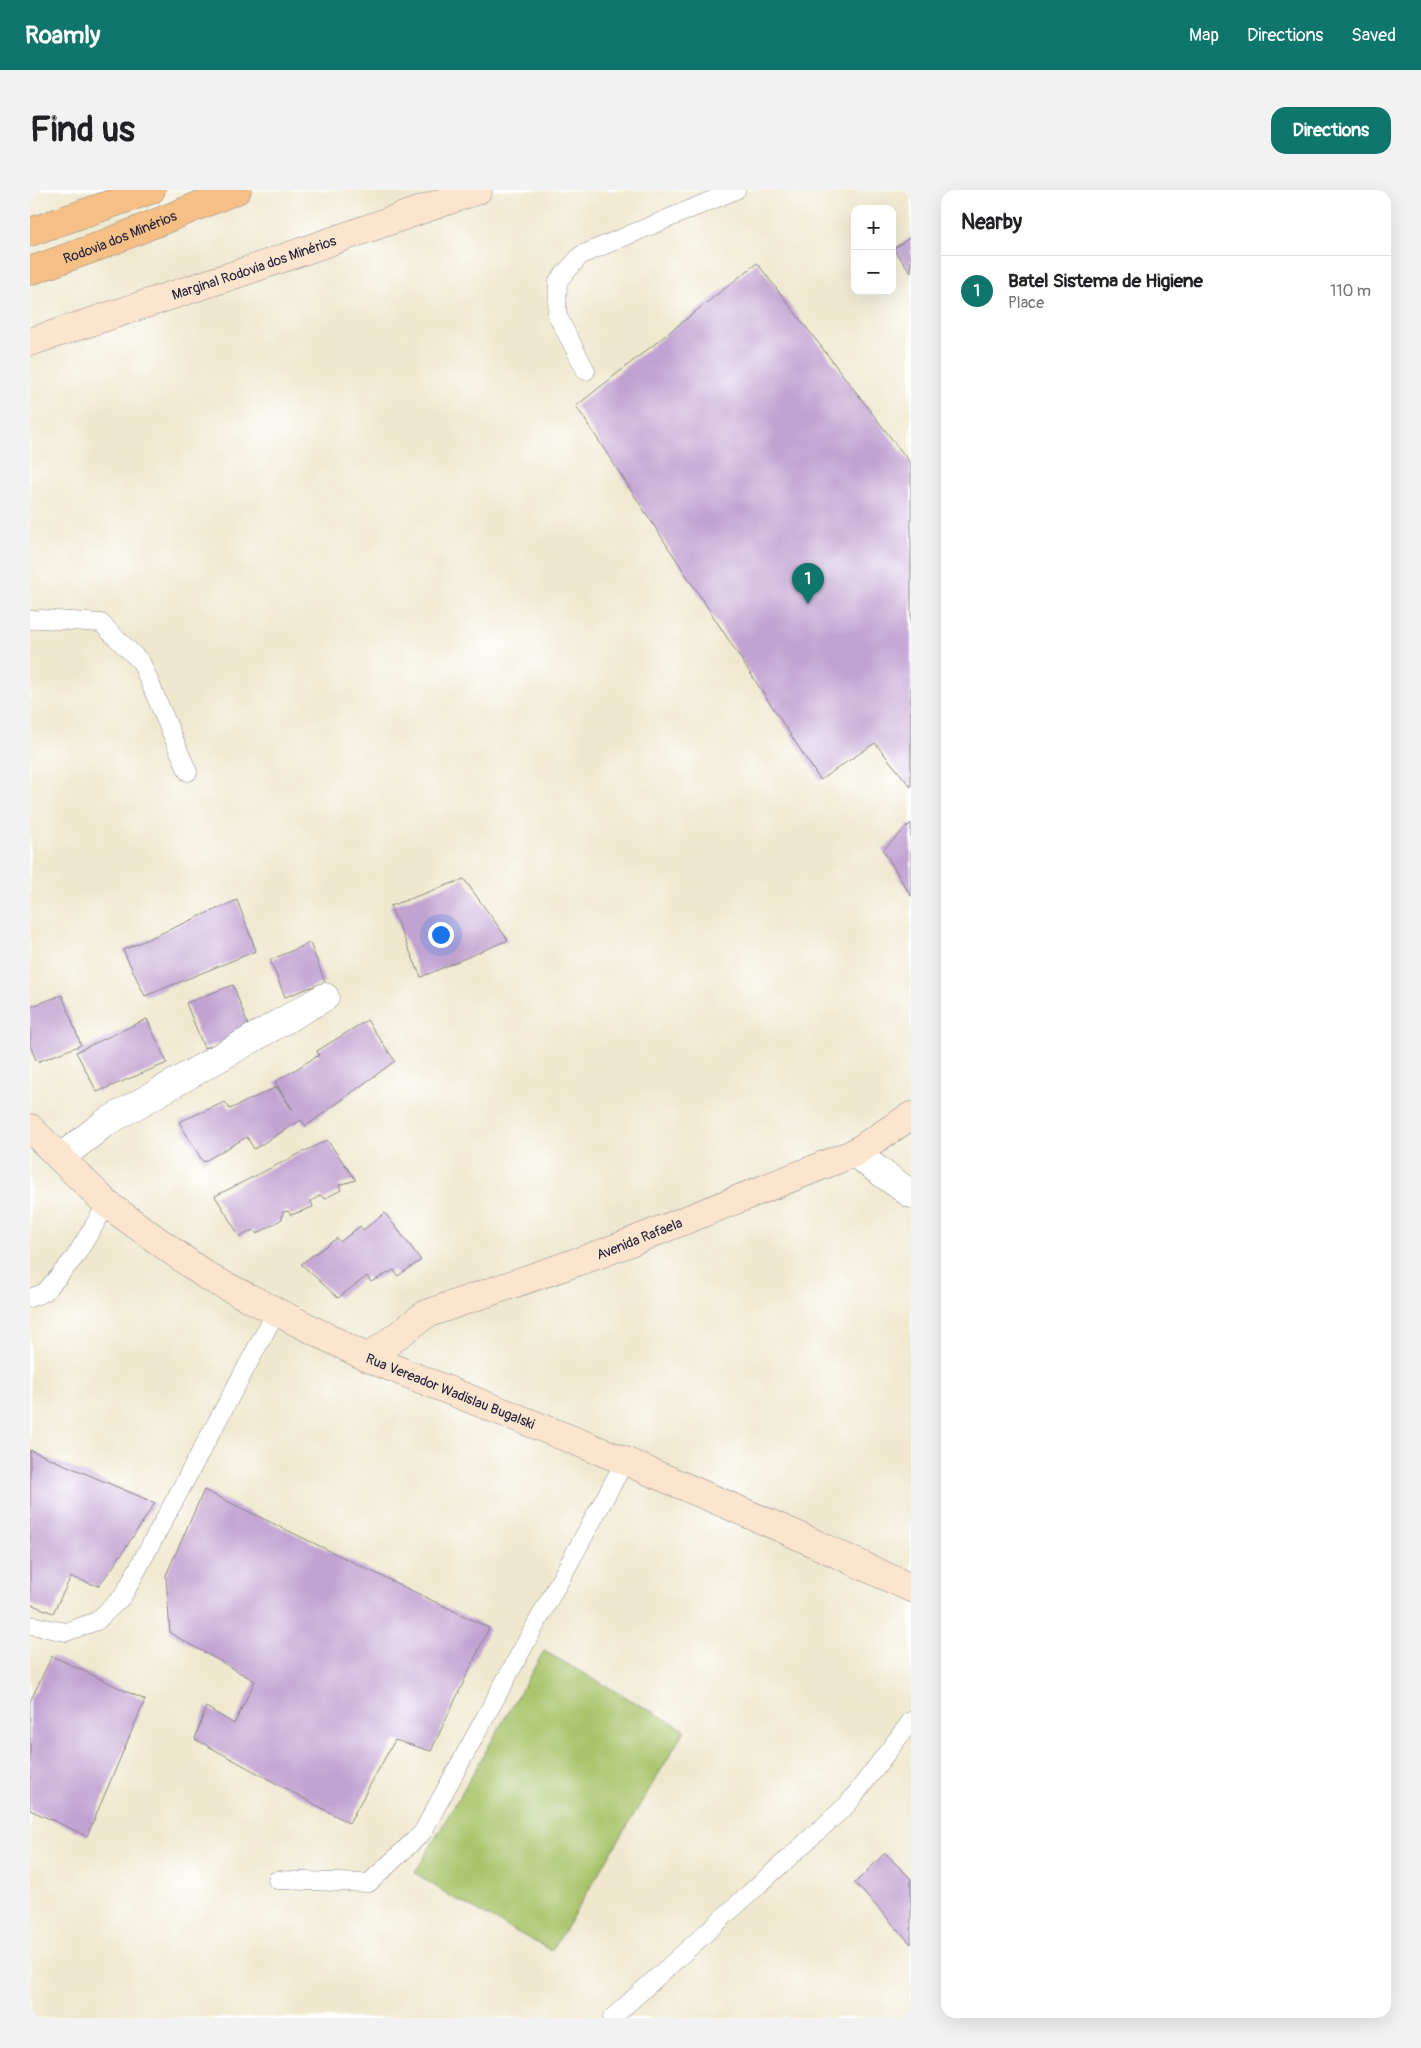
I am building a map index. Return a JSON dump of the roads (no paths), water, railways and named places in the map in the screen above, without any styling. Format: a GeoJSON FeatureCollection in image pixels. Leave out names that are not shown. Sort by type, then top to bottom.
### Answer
{"type":"FeatureCollection","features":[{"type":"Feature","properties":{"kind":"main road"},"geometry":{"type":"LineString","coordinates":[[30,232],[151,190]]}},
{"type":"Feature","properties":{"kind":"main road","name":"Rodovia dos Minérios"},"geometry":{"type":"LineString","coordinates":[[30,271],[97,247],[237,190]]}},
{"type":"Feature","properties":{"kind":"main road","name":"Marginal Rodovia dos Minérios"},"geometry":{"type":"LineString","coordinates":[[30,342],[256,268],[478,190]]}},
{"type":"Feature","properties":{"kind":"main road","name":"Avenida Rafaela"},"geometry":{"type":"LineString","coordinates":[[368,1358],[426,1314],[604,1253],[854,1153],[911,1116]]}},
{"type":"Feature","properties":{"kind":"main road","name":"Rua Vereador Wadislau Bugalski"},"geometry":{"type":"LineString","coordinates":[[30,1128],[107,1204],[208,1277],[368,1358],[625,1461],[790,1532],[911,1588]]}},
{"type":"Feature","properties":{"kind":"street"},"geometry":{"type":"LineString","coordinates":[[60,1158],[105,1123],[325,997]]}},
{"type":"Feature","properties":{"kind":"street"},"geometry":{"type":"LineString","coordinates":[[854,1153],[911,1194]]}},
{"type":"Feature","properties":{"kind":"lane"},"geometry":{"type":"LineString","coordinates":[[586,371],[557,315],[558,281],[581,255],[736,190]]}},
{"type":"Feature","properties":{"kind":"lane"},"geometry":{"type":"LineString","coordinates":[[30,620],[42,619],[101,623],[141,662],[188,772]]}},
{"type":"Feature","properties":{"kind":"lane"},"geometry":{"type":"LineString","coordinates":[[30,1298],[45,1292],[75,1257],[107,1204]]}},
{"type":"Feature","properties":{"kind":"lane"},"geometry":{"type":"LineString","coordinates":[[30,1625],[66,1632],[97,1621],[123,1596],[276,1312]]}},
{"type":"Feature","properties":{"kind":"lane"},"geometry":{"type":"LineString","coordinates":[[277,1880],[369,1883],[422,1833],[625,1461]]}},
{"type":"Feature","properties":{"kind":"lane"},"geometry":{"type":"LineString","coordinates":[[612,2018],[848,1804],[911,1721]]}},
{"type":"Feature","properties":{"kind":"place","name":"Batel Sistema de Higiene"},"geometry":{"type":"Point","coordinates":[808,604]}}]}
